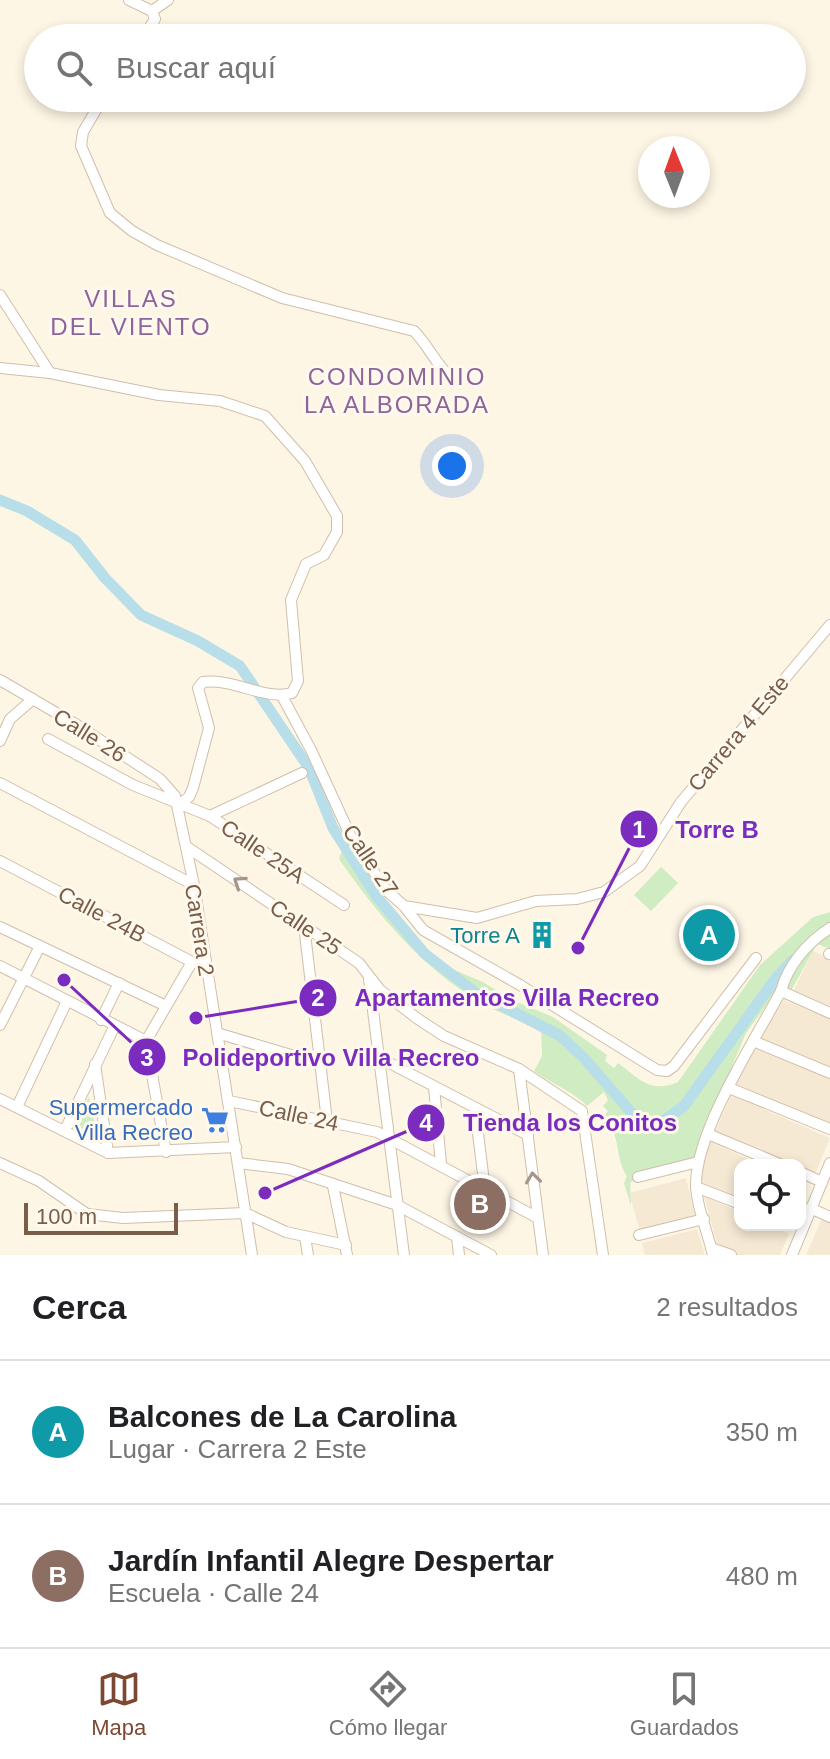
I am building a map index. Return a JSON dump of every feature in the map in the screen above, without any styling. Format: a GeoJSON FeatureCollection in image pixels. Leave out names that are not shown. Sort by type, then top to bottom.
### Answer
{"type":"FeatureCollection","features":[{"type":"Feature","properties":{"kind":"street"},"geometry":{"type":"LineString","coordinates":[[129,0],[152,11],[155,19],[152,24]]}},
{"type":"Feature","properties":{"kind":"street"},"geometry":{"type":"LineString","coordinates":[[152,11],[168,0]]}},
{"type":"Feature","properties":{"kind":"street"},"geometry":{"type":"LineString","coordinates":[[95,112],[83,132],[81,146],[110,213],[121,222],[157,245],[282,298],[414,331],[424,341],[438,366],[450,377]]}},
{"type":"Feature","properties":{"kind":"street"},"geometry":{"type":"LineString","coordinates":[[0,297],[50,373]]}},
{"type":"Feature","properties":{"kind":"street"},"geometry":{"type":"LineString","coordinates":[[0,368],[50,373],[159,395],[220,401],[265,416],[305,461],[337,516],[337,532],[324,555],[306,564],[291,600],[298,681],[292,693],[278,695],[248,687],[203,682],[198,688],[209,728],[189,797],[176,801]]}},
{"type":"Feature","properties":{"kind":"street","name":"Carrera 4 Este"},"geometry":{"type":"LineString","coordinates":[[577,899],[604,892],[640,866],[681,802],[830,625]]}},
{"type":"Feature","properties":{"kind":"street","name":"Calle 26"},"geometry":{"type":"LineString","coordinates":[[0,680],[160,779],[176,801]]}},
{"type":"Feature","properties":{"kind":"street","name":"Calle 27"},"geometry":{"type":"LineString","coordinates":[[278,695],[311,750],[351,837],[386,890],[404,906],[477,918],[536,901],[577,899]]}},
{"type":"Feature","properties":{"kind":"street"},"geometry":{"type":"LineString","coordinates":[[0,741],[5,717],[33,699]]}},
{"type":"Feature","properties":{"kind":"street","name":"Calle 25A"},"geometry":{"type":"LineString","coordinates":[[48,739],[133,785],[210,816],[344,905]]}},
{"type":"Feature","properties":{"kind":"street"},"geometry":{"type":"LineString","coordinates":[[210,816],[302,773]]}},
{"type":"Feature","properties":{"kind":"street"},"geometry":{"type":"LineString","coordinates":[[0,783],[194,885]]}},
{"type":"Feature","properties":{"kind":"street","name":"Carrera 2"},"geometry":{"type":"LineString","coordinates":[[176,801],[194,885],[252,1255]]}},
{"type":"Feature","properties":{"kind":"street","name":"Calle 25"},"geometry":{"type":"LineString","coordinates":[[187,847],[359,963],[368,977],[394,1001],[444,1036],[519,1069],[582,1111],[603,1255]]}},
{"type":"Feature","properties":{"kind":"street","name":"Calle 24B"},"geometry":{"type":"LineString","coordinates":[[0,861],[192,962],[205,964]]}},
{"type":"Feature","properties":{"kind":"street"},"geometry":{"type":"LineString","coordinates":[[404,906],[423,930],[493,969],[657,1070],[667,1071],[674,1066],[756,958]]}},
{"type":"Feature","properties":{"kind":"street"},"geometry":{"type":"LineString","coordinates":[[304,925],[327,1121]]}},
{"type":"Feature","properties":{"kind":"street"},"geometry":{"type":"LineString","coordinates":[[0,927],[166,1006]]}},
{"type":"Feature","properties":{"kind":"street"},"geometry":{"type":"LineString","coordinates":[[731,1255],[712,1251],[696,1187],[698,1162],[729,1088],[781,991],[785,977],[814,940],[830,928]]}},
{"type":"Feature","properties":{"kind":"street"},"geometry":{"type":"LineString","coordinates":[[0,1025],[40,946]]}},
{"type":"Feature","properties":{"kind":"street"},"geometry":{"type":"LineString","coordinates":[[166,1152],[146,1041],[192,962]]}},
{"type":"Feature","properties":{"kind":"street"},"geometry":{"type":"LineString","coordinates":[[0,966],[146,1041]]}},
{"type":"Feature","properties":{"kind":"street"},"geometry":{"type":"LineString","coordinates":[[368,977],[404,1255]]}},
{"type":"Feature","properties":{"kind":"street"},"geometry":{"type":"LineString","coordinates":[[101,1020],[119,983]]}},
{"type":"Feature","properties":{"kind":"street"},"geometry":{"type":"LineString","coordinates":[[781,991],[830,1013]]}},
{"type":"Feature","properties":{"kind":"street"},"geometry":{"type":"LineString","coordinates":[[17,1107],[67,1001]]}},
{"type":"Feature","properties":{"kind":"street"},"geometry":{"type":"LineString","coordinates":[[65,1130],[114,1027]]}},
{"type":"Feature","properties":{"kind":"street"},"geometry":{"type":"LineString","coordinates":[[217,1033],[321,1064]]}},
{"type":"Feature","properties":{"kind":"street"},"geometry":{"type":"LineString","coordinates":[[753,1041],[830,1073]]}},
{"type":"Feature","properties":{"kind":"street"},"geometry":{"type":"LineString","coordinates":[[378,1057],[528,1135]]}},
{"type":"Feature","properties":{"kind":"street"},"geometry":{"type":"LineString","coordinates":[[95,1063],[108,1153]]}},
{"type":"Feature","properties":{"kind":"street"},"geometry":{"type":"LineString","coordinates":[[519,1069],[543,1255]]}},
{"type":"Feature","properties":{"kind":"street"},"geometry":{"type":"LineString","coordinates":[[434,1087],[441,1164]]}},
{"type":"Feature","properties":{"kind":"street"},"geometry":{"type":"LineString","coordinates":[[729,1088],[830,1129]]}},
{"type":"Feature","properties":{"kind":"street"},"geometry":{"type":"LineString","coordinates":[[0,1099],[108,1153],[236,1147]]}},
{"type":"Feature","properties":{"kind":"street","name":"Calle 24"},"geometry":{"type":"LineString","coordinates":[[229,1101],[377,1132],[538,1218]]}},
{"type":"Feature","properties":{"kind":"street"},"geometry":{"type":"LineString","coordinates":[[475,1109],[485,1190]]}},
{"type":"Feature","properties":{"kind":"street"},"geometry":{"type":"LineString","coordinates":[[708,1134],[768,1159]]}},
{"type":"Feature","properties":{"kind":"street"},"geometry":{"type":"LineString","coordinates":[[638,1177],[698,1162]]}},
{"type":"Feature","properties":{"kind":"street"},"geometry":{"type":"LineString","coordinates":[[0,1163],[39,1181],[87,1214],[123,1218],[245,1213],[286,1232],[346,1250],[333,1186]]}},
{"type":"Feature","properties":{"kind":"street"},"geometry":{"type":"LineString","coordinates":[[238,1163],[288,1169],[397,1205],[491,1255]]}},
{"type":"Feature","properties":{"kind":"street"},"geometry":{"type":"LineString","coordinates":[[806,1213],[830,1163]]}},
{"type":"Feature","properties":{"kind":"street"},"geometry":{"type":"LineString","coordinates":[[806,1175],[822,1182]]}},
{"type":"Feature","properties":{"kind":"street"},"geometry":{"type":"LineString","coordinates":[[696,1187],[734,1202]]}},
{"type":"Feature","properties":{"kind":"street"},"geometry":{"type":"LineString","coordinates":[[810,1208],[830,1217]]}},
{"type":"Feature","properties":{"kind":"street"},"geometry":{"type":"LineString","coordinates":[[639,1235],[704,1219]]}},
{"type":"Feature","properties":{"kind":"street"},"geometry":{"type":"LineString","coordinates":[[792,1255],[795,1231]]}},
{"type":"Feature","properties":{"kind":"street"},"geometry":{"type":"LineString","coordinates":[[305,1237],[308,1255]]}},
{"type":"Feature","properties":{"kind":"street"},"geometry":{"type":"LineString","coordinates":[[457,1237],[459,1255]]}},
{"type":"Feature","properties":{"kind":"shaded area"},"geometry":{"type":"Polygon","coordinates":[[[813,951],[830,958],[830,1006],[794,990],[813,951]]]}},
{"type":"Feature","properties":{"kind":"shaded area"},"geometry":{"type":"Polygon","coordinates":[[[784,1000],[830,1019],[830,1070],[758,1039],[784,1000]]]}},
{"type":"Feature","properties":{"kind":"shaded area"},"geometry":{"type":"Polygon","coordinates":[[[754,1045],[830,1078],[830,1127],[735,1087],[754,1045]]]}},
{"type":"Feature","properties":{"kind":"shaded area"},"geometry":{"type":"Polygon","coordinates":[[[731,1095],[830,1138],[814,1177],[806,1174],[806,1159],[771,1159],[714,1134],[731,1095]]]}},
{"type":"Feature","properties":{"kind":"shaded area"},"geometry":{"type":"Polygon","coordinates":[[[711,1142],[749,1159],[734,1159],[734,1199],[701,1185],[698,1170],[711,1142]]]}},
{"type":"Feature","properties":{"kind":"shaded area"},"geometry":{"type":"Polygon","coordinates":[[[686,1178],[696,1220],[641,1235],[629,1193],[686,1178]]]}},
{"type":"Feature","properties":{"kind":"shaded area"},"geometry":{"type":"Polygon","coordinates":[[[704,1196],[734,1209],[734,1231],[782,1231],[789,1234],[780,1255],[733,1255],[718,1248],[704,1196]]]}},
{"type":"Feature","properties":{"kind":"shaded area"},"geometry":{"type":"Polygon","coordinates":[[[822,1218],[830,1222],[830,1255],[806,1255],[822,1218]]]}},
{"type":"Feature","properties":{"kind":"shaded area"},"geometry":{"type":"Polygon","coordinates":[[[697,1229],[705,1255],[645,1255],[642,1243],[697,1229]]]}},
{"type":"Feature","properties":{"kind":"green space"},"geometry":{"type":"Polygon","coordinates":[[[343,847],[408,934],[445,966],[553,1017],[607,1055],[605,1061],[614,1068],[618,1063],[653,1085],[678,1082],[760,965],[813,917],[830,912],[830,949],[817,944],[792,989],[780,987],[746,1033],[689,1169],[630,1182],[631,1206],[624,1183],[627,1176],[609,1123],[612,1122],[605,1115],[608,1111],[603,1106],[608,1100],[604,1092],[587,1106],[534,1071],[542,1056],[541,1030],[480,1002],[420,956],[369,900],[339,859],[343,847]]]}},
{"type":"Feature","properties":{"kind":"green space"},"geometry":{"type":"Polygon","coordinates":[[[661,867],[678,883],[651,911],[634,895],[661,867]]]}},
{"type":"Feature","properties":{"kind":"green space"},"geometry":{"type":"Polygon","coordinates":[[[89,1097],[99,1144],[71,1128],[89,1097]]]}},
{"type":"Feature","properties":{"kind":"waterway"},"geometry":{"type":"LineString","coordinates":[[0,500],[27,511],[75,540],[105,578],[141,615],[198,641],[240,666],[309,768],[333,828],[377,897],[425,954],[476,993],[559,1035],[583,1057],[644,1127],[666,1119],[684,1106],[776,978],[793,960]]}},
{"type":"Feature","properties":{"kind":"place","name":"Torre A"},"geometry":{"type":"Point","coordinates":[542,935]}},
{"type":"Feature","properties":{"kind":"place","name":"Balcones de La Carolina"},"geometry":{"type":"Point","coordinates":[709,935]}},
{"type":"Feature","properties":{"kind":"place","name":"Torre B"},"geometry":{"type":"Point","coordinates":[578,948]}},
{"type":"Feature","properties":{"kind":"place","name":"Polideportivo Villa Recreo"},"geometry":{"type":"Point","coordinates":[64,980]}},
{"type":"Feature","properties":{"kind":"place","name":"Apartamentos Villa Recreo"},"geometry":{"type":"Point","coordinates":[196,1018]}},
{"type":"Feature","properties":{"kind":"place","name":"Supermercado Villa Recreo"},"geometry":{"type":"Point","coordinates":[215,1120]}},
{"type":"Feature","properties":{"kind":"place","name":"Tienda los Conitos"},"geometry":{"type":"Point","coordinates":[265,1193]}},
{"type":"Feature","properties":{"kind":"place","name":"Jardín Infantil Alegre Despertar"},"geometry":{"type":"Point","coordinates":[480,1204]}},
{"type":"Feature","properties":{"kind":"district","name":"VILLAS DEL VIENTO"},"geometry":{"type":"Point","coordinates":[131,313]}},
{"type":"Feature","properties":{"kind":"district","name":"CONDOMINIO LA ALBORADA"},"geometry":{"type":"Point","coordinates":[397,391]}}]}
